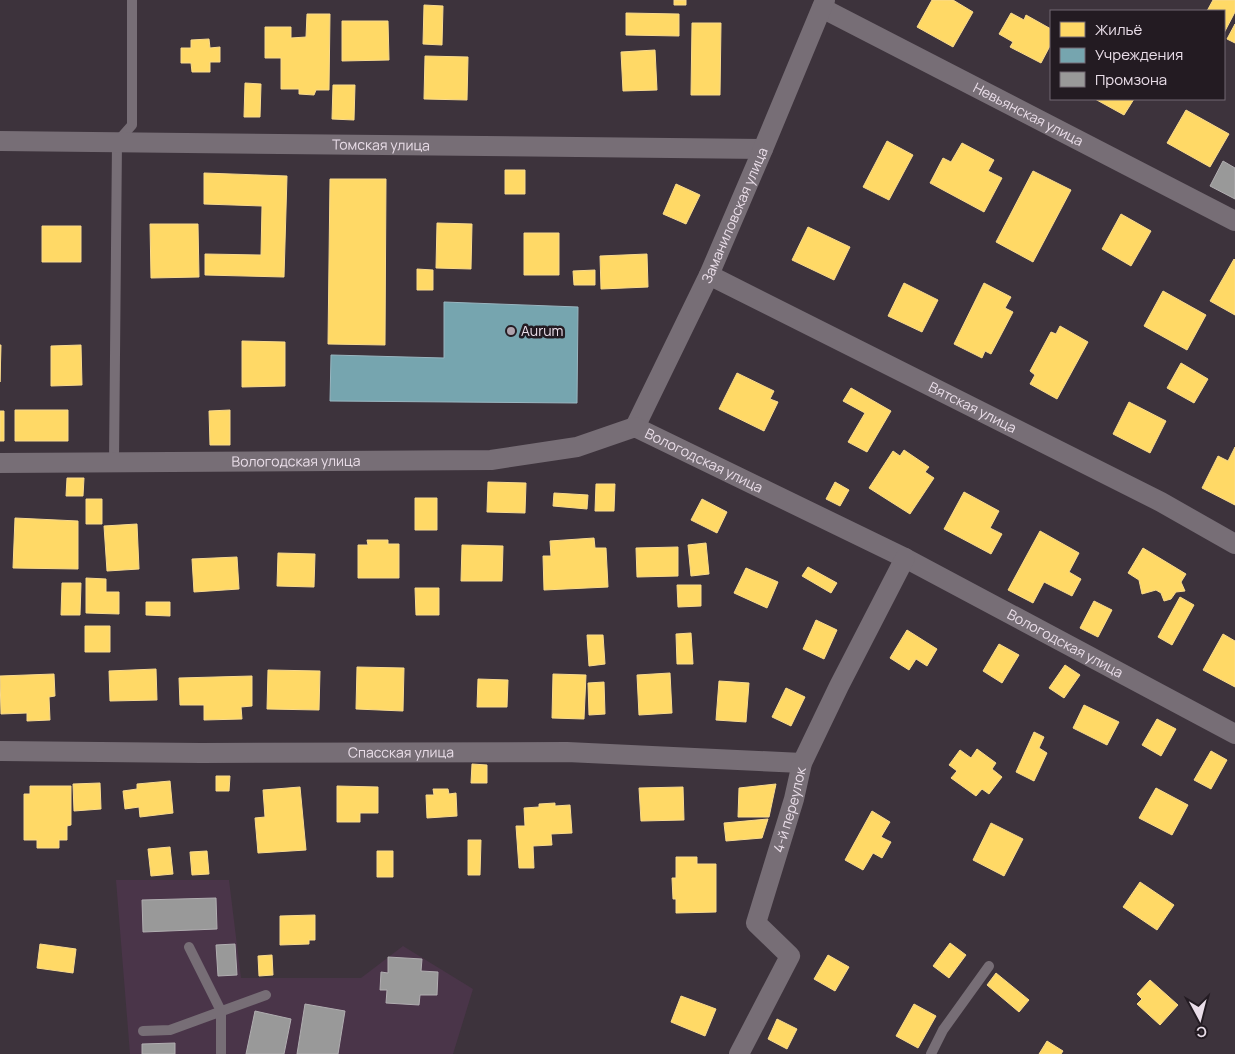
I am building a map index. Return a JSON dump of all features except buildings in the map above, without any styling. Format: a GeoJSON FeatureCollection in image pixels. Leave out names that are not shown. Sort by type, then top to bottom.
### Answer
{"type":"FeatureCollection","features":[{"type":"Feature","properties":{"kind":"street","name":"Заманиловская улица"},"geometry":{"type":"LineString","coordinates":[[635,427],[709,275],[823,4]]}},
{"type":"Feature","properties":{"kind":"street","name":"Невьянская улица"},"geometry":{"type":"LineString","coordinates":[[823,4],[1235,221]]}},
{"type":"Feature","properties":{"kind":"street","name":"Томская улица"},"geometry":{"type":"LineString","coordinates":[[0,141],[763,149]]}},
{"type":"Feature","properties":{"kind":"street","name":"Вятская улица"},"geometry":{"type":"LineString","coordinates":[[709,275],[1161,502],[1235,544]]}},
{"type":"Feature","properties":{"kind":"street","name":"Вологодская улица"},"geometry":{"type":"LineString","coordinates":[[0,463],[491,460],[578,446],[635,427],[905,558],[1235,734]]}},
{"type":"Feature","properties":{"kind":"street","name":"4-й переулок"},"geometry":{"type":"LineString","coordinates":[[739,1054],[790,956],[756,923],[794,799],[802,763],[839,686],[905,558]]}},
{"type":"Feature","properties":{"kind":"street","name":"Спасская улица"},"geometry":{"type":"LineString","coordinates":[[0,751],[191,753],[568,752],[802,763]]}},
{"type":"Feature","properties":{"kind":"lane"},"geometry":{"type":"LineString","coordinates":[[114,462],[118,142],[132,125],[132,0]]}},
{"type":"Feature","properties":{"kind":"lane"},"geometry":{"type":"LineString","coordinates":[[189,947],[220,1011],[221,1054]]}},
{"type":"Feature","properties":{"kind":"lane"},"geometry":{"type":"LineString","coordinates":[[931,1054],[943,1030],[989,966]]}},
{"type":"Feature","properties":{"kind":"lane"},"geometry":{"type":"LineString","coordinates":[[143,1030],[170,1030],[266,995]]}},
{"type":"Feature","properties":{"kind":"shaded area"},"geometry":{"type":"Polygon","coordinates":[[[116,880],[229,880],[241,978],[361,978],[403,946],[473,989],[453,1054],[130,1054],[116,880]]]}},
{"type":"Feature","properties":{"kind":"place","name":"Aurum"},"geometry":{"type":"Point","coordinates":[511,331]}}]}
